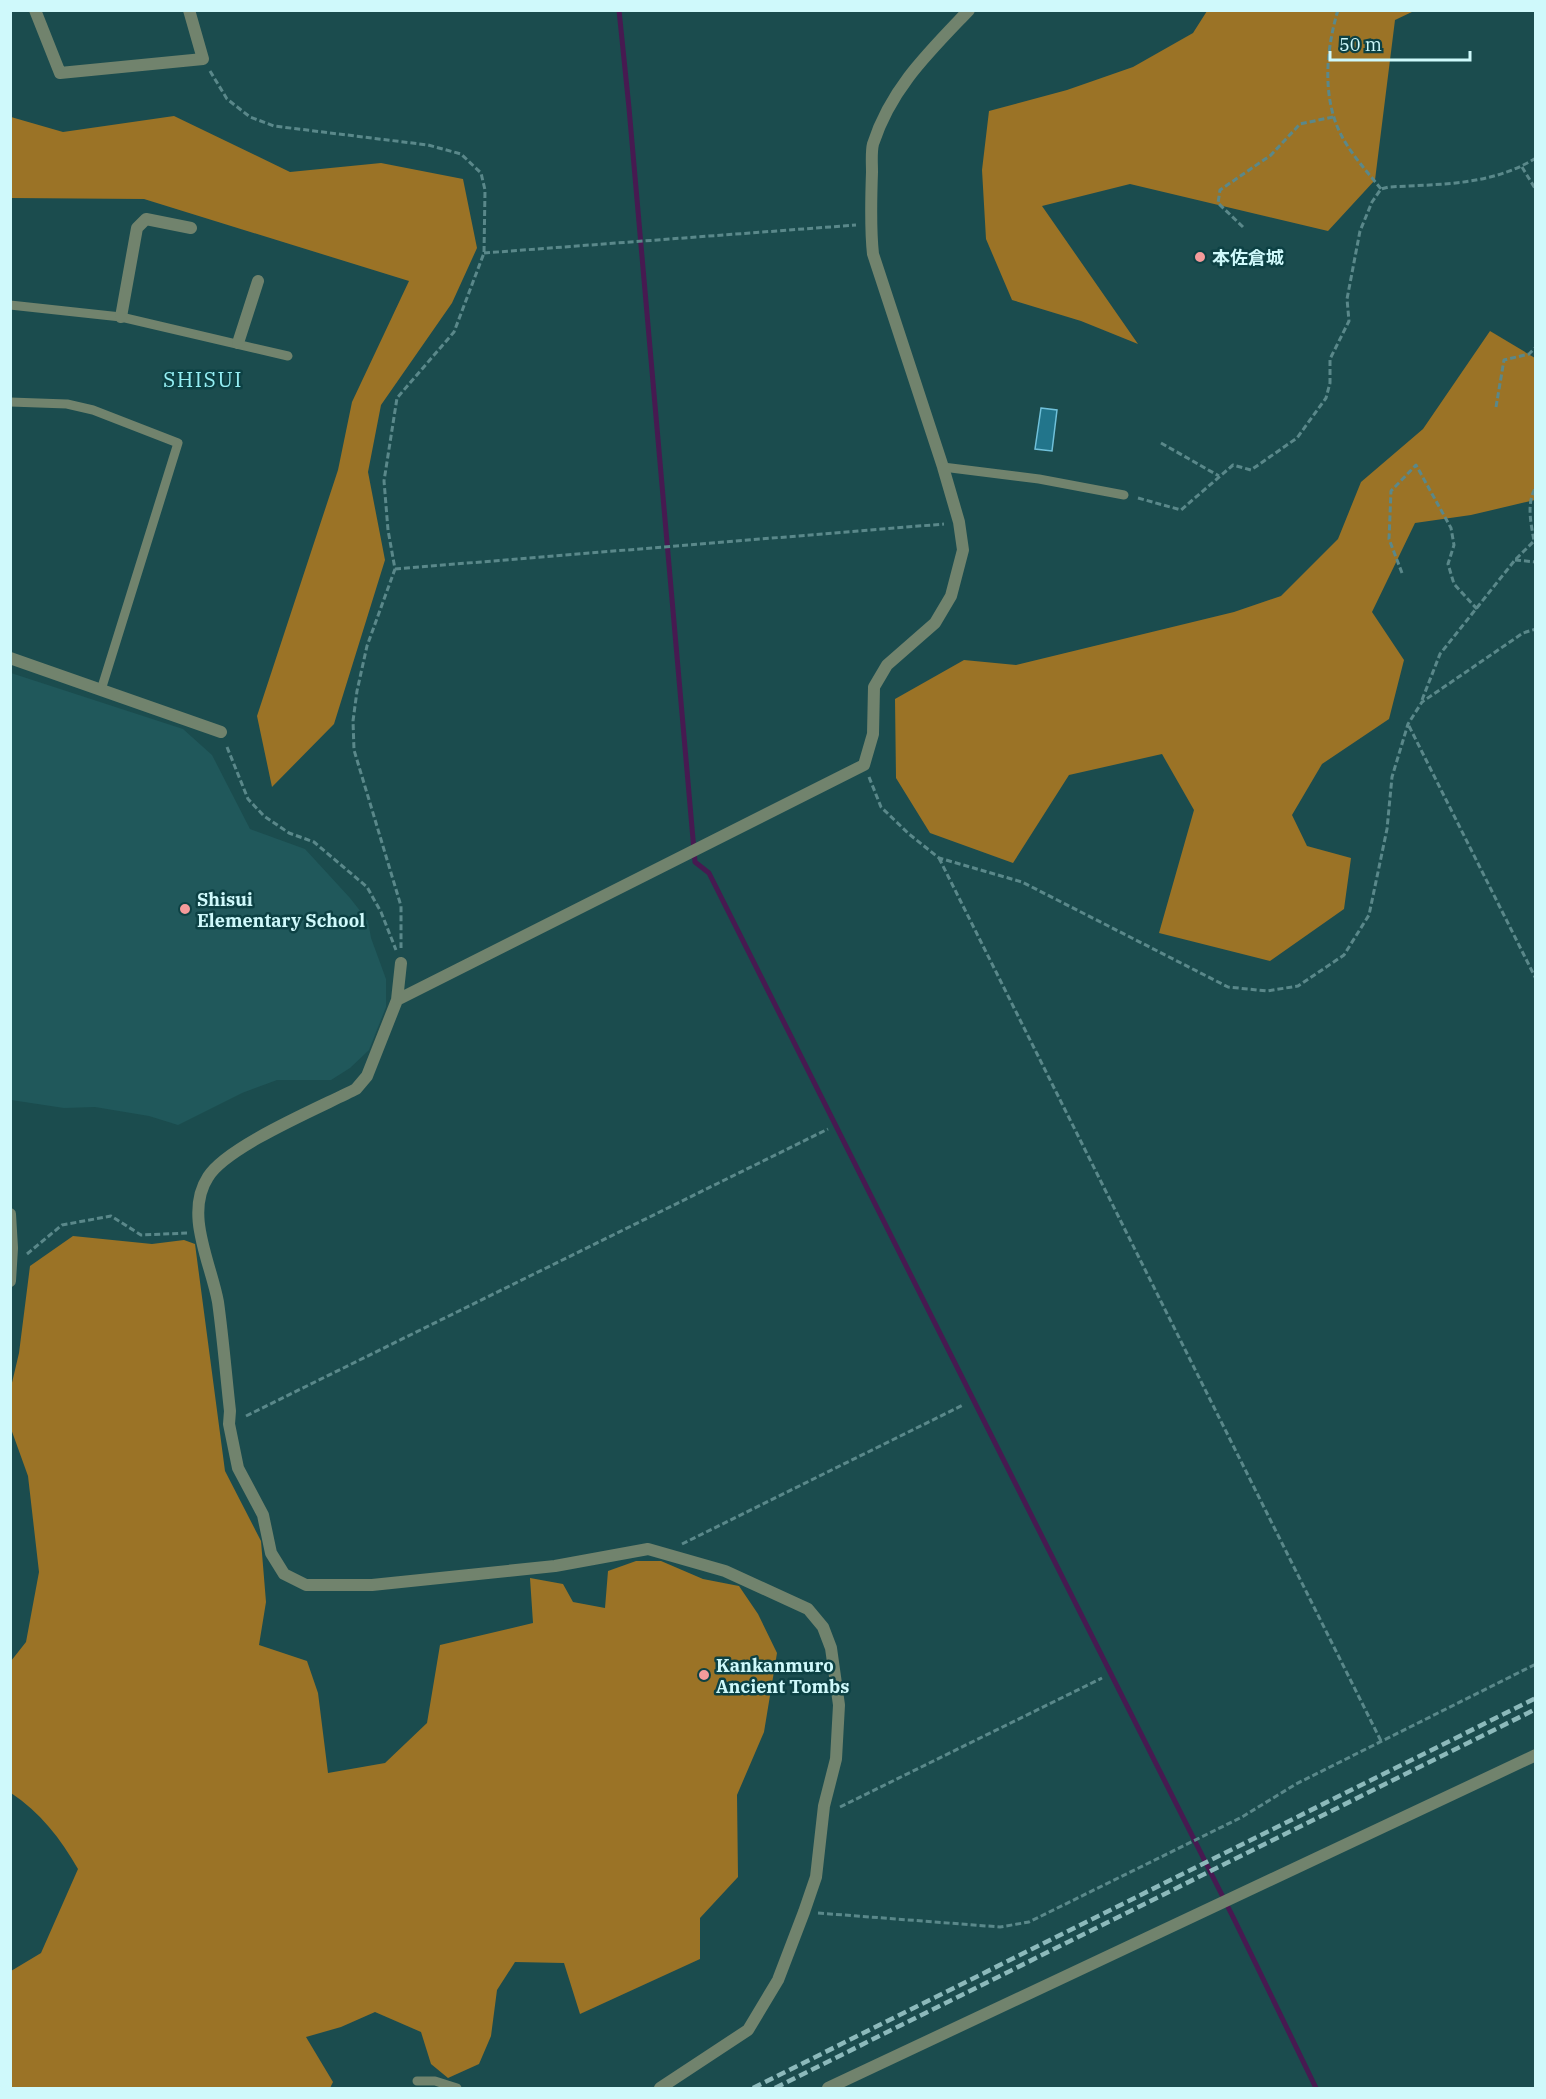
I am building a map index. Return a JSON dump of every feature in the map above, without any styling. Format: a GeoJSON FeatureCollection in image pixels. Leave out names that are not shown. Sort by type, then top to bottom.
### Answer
{"type":"FeatureCollection","features":[{"type":"Feature","properties":{"kind":"street"},"geometry":{"type":"LineString","coordinates":[[35,10],[60,73],[203,59],[189,10]]}},
{"type":"Feature","properties":{"kind":"street"},"geometry":{"type":"LineString","coordinates":[[397,1000],[864,765],[873,734],[874,687],[887,665],[935,623],[951,596],[963,550],[959,522],[943,467],[873,254],[870,224],[872,146],[890,106],[918,63],[969,10]]}},
{"type":"Feature","properties":{"kind":"street"},"geometry":{"type":"LineString","coordinates":[[120,317],[137,228],[146,219],[191,228]]}},
{"type":"Feature","properties":{"kind":"street"},"geometry":{"type":"LineString","coordinates":[[238,343],[258,281]]}},
{"type":"Feature","properties":{"kind":"street"},"geometry":{"type":"LineString","coordinates":[[10,658],[221,732]]}},
{"type":"Feature","properties":{"kind":"street"},"geometry":{"type":"LineString","coordinates":[[401,963],[397,1000],[367,1076],[357,1089],[249,1143],[219,1165],[207,1178],[201,1195],[199,1209],[201,1232],[217,1300],[230,1411],[229,1424],[237,1468],[263,1515],[271,1553],[284,1575],[306,1585],[372,1585],[555,1566],[648,1549],[725,1571],[808,1609],[823,1628],[831,1648],[839,1705],[836,1759],[823,1816],[816,1877],[804,1912],[778,1980],[748,2030],[660,2088]]}},
{"type":"Feature","properties":{"kind":"street"},"geometry":{"type":"LineString","coordinates":[[10,1214],[12,1267],[10,1281]]}},
{"type":"Feature","properties":{"kind":"street"},"geometry":{"type":"LineString","coordinates":[[828,2088],[1536,1755]]}},
{"type":"Feature","properties":{"kind":"lane"},"geometry":{"type":"LineString","coordinates":[[10,305],[120,317],[288,356]]}},
{"type":"Feature","properties":{"kind":"lane"},"geometry":{"type":"LineString","coordinates":[[10,402],[67,404],[93,410],[178,443],[101,690]]}},
{"type":"Feature","properties":{"kind":"lane"},"geometry":{"type":"LineString","coordinates":[[943,467],[1038,479],[1124,495]]}},
{"type":"Feature","properties":{"kind":"lane"},"geometry":{"type":"LineString","coordinates":[[417,2081],[435,2081],[457,2088]]}},
{"type":"Feature","properties":{"kind":"path"},"geometry":{"type":"LineString","coordinates":[[1338,10],[1328,53],[1328,86],[1334,117],[1346,144],[1381,189]]}},
{"type":"Feature","properties":{"kind":"path"},"geometry":{"type":"LineString","coordinates":[[203,59],[227,99],[249,117],[274,126],[428,145],[461,154],[481,173],[485,190],[484,253],[454,332],[398,398],[384,481],[388,530],[395,569],[367,646],[353,721],[354,750],[401,906],[401,963]]}},
{"type":"Feature","properties":{"kind":"path"},"geometry":{"type":"LineString","coordinates":[[1243,228],[1218,203],[1220,190],[1271,155],[1300,124],[1334,117]]}},
{"type":"Feature","properties":{"kind":"path"},"geometry":{"type":"LineString","coordinates":[[1124,495],[1181,510],[1233,465],[1251,470],[1297,438],[1326,398],[1330,383],[1330,359],[1349,321],[1347,299],[1360,231],[1372,202],[1381,189],[1484,179],[1522,166],[1536,158]]}},
{"type":"Feature","properties":{"kind":"path"},"geometry":{"type":"LineString","coordinates":[[1522,166],[1536,190]]}},
{"type":"Feature","properties":{"kind":"path"},"geometry":{"type":"LineString","coordinates":[[484,253],[870,224]]}},
{"type":"Feature","properties":{"kind":"path"},"geometry":{"type":"LineString","coordinates":[[1496,407],[1504,360],[1529,354],[1536,347]]}},
{"type":"Feature","properties":{"kind":"path"},"geometry":{"type":"LineString","coordinates":[[1161,443],[1219,476]]}},
{"type":"Feature","properties":{"kind":"path"},"geometry":{"type":"LineString","coordinates":[[1402,573],[1389,539],[1391,490],[1416,465],[1451,528],[1454,545],[1448,564],[1454,584],[1477,609]]}},
{"type":"Feature","properties":{"kind":"path"},"geometry":{"type":"LineString","coordinates":[[864,765],[881,807],[939,858],[1022,882],[1228,987],[1267,992],[1298,986],[1344,955],[1369,915],[1388,829],[1392,777],[1408,724],[1422,702],[1440,654],[1515,560],[1534,541],[1530,516],[1531,494],[1536,487]]}},
{"type":"Feature","properties":{"kind":"path"},"geometry":{"type":"LineString","coordinates":[[395,569],[959,522]]}},
{"type":"Feature","properties":{"kind":"path"},"geometry":{"type":"LineString","coordinates":[[1515,560],[1536,562]]}},
{"type":"Feature","properties":{"kind":"path"},"geometry":{"type":"LineString","coordinates":[[1422,702],[1523,633],[1536,629]]}},
{"type":"Feature","properties":{"kind":"path"},"geometry":{"type":"LineString","coordinates":[[1408,724],[1536,979]]}},
{"type":"Feature","properties":{"kind":"path"},"geometry":{"type":"LineString","coordinates":[[221,732],[248,799],[264,816],[290,833],[314,842],[367,887],[381,912],[401,963]]}},
{"type":"Feature","properties":{"kind":"path"},"geometry":{"type":"LineString","coordinates":[[939,858],[1381,1741]]}},
{"type":"Feature","properties":{"kind":"path"},"geometry":{"type":"LineString","coordinates":[[229,1424],[828,1129]]}},
{"type":"Feature","properties":{"kind":"path"},"geometry":{"type":"LineString","coordinates":[[12,1267],[62,1225],[111,1216],[141,1235],[201,1232]]}},
{"type":"Feature","properties":{"kind":"path"},"geometry":{"type":"LineString","coordinates":[[663,1553],[963,1405]]}},
{"type":"Feature","properties":{"kind":"path"},"geometry":{"type":"LineString","coordinates":[[804,1912],[1000,1927],[1029,1922],[1242,1817],[1296,1784],[1536,1664]]}},
{"type":"Feature","properties":{"kind":"path"},"geometry":{"type":"LineString","coordinates":[[823,1816],[1102,1678]]}},
{"type":"Feature","properties":{"kind":"shaded area"},"geometry":{"type":"Polygon","coordinates":[[[1207,11],[1414,11],[1395,20],[1375,180],[1328,231],[1130,184],[1042,206],[1138,344],[1081,321],[1012,300],[986,239],[982,170],[989,111],[1067,90],[1133,67],[1193,33],[1207,11]]]}},
{"type":"Feature","properties":{"kind":"shaded area"},"geometry":{"type":"Polygon","coordinates":[[[174,116],[290,172],[381,163],[463,179],[477,248],[452,303],[381,405],[368,472],[385,560],[334,724],[272,787],[257,716],[338,470],[352,402],[409,281],[144,199],[11,198],[11,117],[63,132],[174,116]]]}},
{"type":"Feature","properties":{"kind":"shaded area"},"geometry":{"type":"Polygon","coordinates":[[[1490,331],[1535,358],[1535,500],[1471,515],[1415,523],[1372,612],[1404,660],[1389,719],[1322,764],[1292,815],[1307,846],[1351,858],[1344,909],[1270,961],[1159,933],[1194,810],[1162,754],[1069,775],[1013,863],[930,833],[896,778],[895,699],[964,660],[1016,665],[1234,612],[1281,596],[1338,539],[1361,482],[1423,429],[1490,331]]]}},
{"type":"Feature","properties":{"kind":"shaded area","name":"Shisui Elementary School"},"geometry":{"type":"Polygon","coordinates":[[[11,673],[183,729],[212,755],[250,829],[305,849],[350,898],[368,921],[371,938],[386,979],[386,1007],[369,1050],[350,1068],[331,1080],[277,1080],[242,1093],[178,1125],[149,1116],[95,1107],[64,1108],[11,1100],[11,673]]]}},
{"type":"Feature","properties":{"kind":"shaded area"},"geometry":{"type":"Polygon","coordinates":[[[73,1236],[152,1244],[184,1240],[195,1244],[225,1471],[261,1541],[266,1602],[259,1645],[307,1661],[318,1693],[328,1773],[385,1763],[427,1723],[440,1645],[533,1623],[530,1578],[563,1584],[573,1602],[605,1608],[608,1571],[636,1561],[661,1561],[703,1579],[739,1586],[758,1614],[777,1653],[764,1732],[737,1795],[738,1877],[700,1918],[700,1959],[580,2014],[564,1963],[515,1962],[497,1990],[491,2036],[479,2064],[448,2078],[431,2064],[421,2032],[375,2012],[341,2027],[306,2037],[333,2082],[330,2088],[11,2088],[11,1971],[41,1953],[78,1869],[49,1827],[22,1800],[11,1793],[11,1661],[26,1642],[39,1572],[28,1476],[10,1426],[11,1387],[19,1353],[30,1266],[73,1236]]]}},
{"type":"Feature","properties":{"kind":"building"},"geometry":{"type":"Polygon","coordinates":[[[1041,408],[1057,410],[1052,451],[1035,449],[1041,408]]]}},
{"type":"Feature","properties":{"kind":"waterway"},"geometry":{"type":"LineString","coordinates":[[619,10],[695,862],[709,873],[1234,1919],[1316,2088]]}},
{"type":"Feature","properties":{"kind":"railway"},"geometry":{"type":"LineString","coordinates":[[753,2088],[1536,1698]]}},
{"type":"Feature","properties":{"kind":"railway"},"geometry":{"type":"LineString","coordinates":[[775,2088],[1536,1709]]}},
{"type":"Feature","properties":{"kind":"place","name":"本佐倉城"},"geometry":{"type":"Point","coordinates":[1200,257]}},
{"type":"Feature","properties":{"kind":"place","name":"Shisui Elementary School"},"geometry":{"type":"Point","coordinates":[185,909]}},
{"type":"Feature","properties":{"kind":"place","name":"Kankanmuro Ancient Tombs"},"geometry":{"type":"Point","coordinates":[704,1675]}},
{"type":"Feature","properties":{"kind":"district","name":"SHISUI"},"geometry":{"type":"Point","coordinates":[203,379]}}]}
